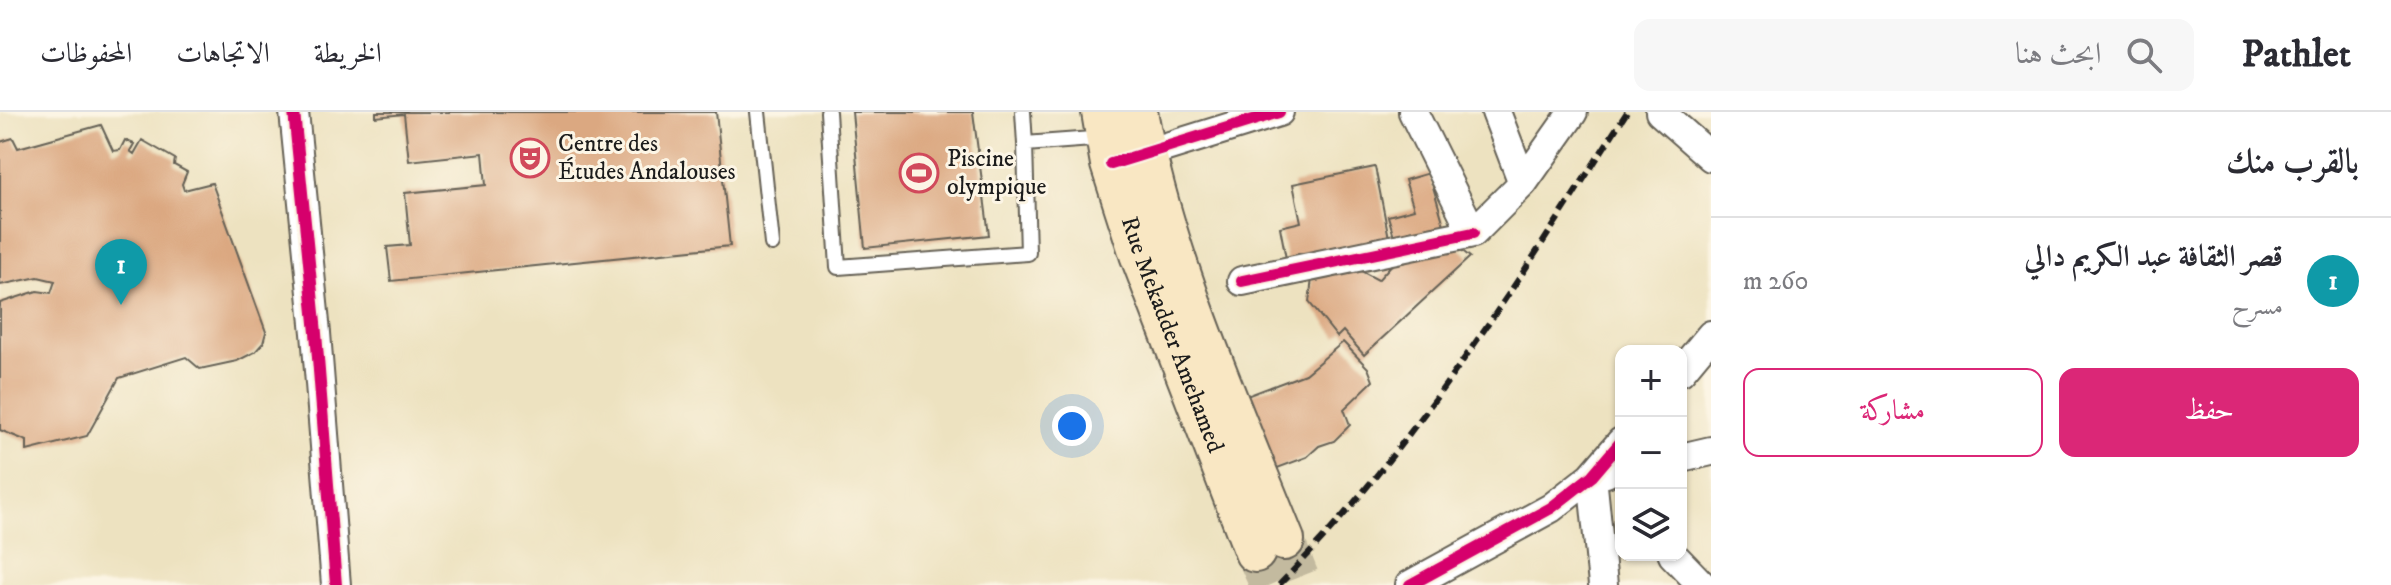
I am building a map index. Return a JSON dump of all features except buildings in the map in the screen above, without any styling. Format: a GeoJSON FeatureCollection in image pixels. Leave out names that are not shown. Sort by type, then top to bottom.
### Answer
{"type":"FeatureCollection","features":[{"type":"Feature","properties":{"kind":"main road","name":"Rue Mekadder Amehamed"},"geometry":{"type":"LineString","coordinates":[[1137,112],[1116,142],[1140,254],[1269,546]]}},
{"type":"Feature","properties":{"kind":"street"},"geometry":{"type":"LineString","coordinates":[[294,112],[336,585]]}},
{"type":"Feature","properties":{"kind":"street"},"geometry":{"type":"LineString","coordinates":[[1116,142],[1279,112]]}},
{"type":"Feature","properties":{"kind":"street"},"geometry":{"type":"LineString","coordinates":[[1413,112],[1473,233]]}},
{"type":"Feature","properties":{"kind":"street"},"geometry":{"type":"LineString","coordinates":[[1496,112],[1523,183]]}},
{"type":"Feature","properties":{"kind":"street"},"geometry":{"type":"LineString","coordinates":[[1242,281],[1473,233],[1523,183],[1573,112]]}},
{"type":"Feature","properties":{"kind":"street"},"geometry":{"type":"LineString","coordinates":[[1660,112],[1711,157]]}},
{"type":"Feature","properties":{"kind":"street"},"geometry":{"type":"LineString","coordinates":[[1687,364],[1711,335]]}},
{"type":"Feature","properties":{"kind":"street"},"geometry":{"type":"LineString","coordinates":[[1410,585],[1551,508],[1592,476],[1615,449]]}},
{"type":"Feature","properties":{"kind":"street"},"geometry":{"type":"LineString","coordinates":[[1687,457],[1711,451]]}},
{"type":"Feature","properties":{"kind":"street"},"geometry":{"type":"LineString","coordinates":[[1592,476],[1615,471]]}},
{"type":"Feature","properties":{"kind":"street"},"geometry":{"type":"LineString","coordinates":[[1592,476],[1608,565]]}},
{"type":"Feature","properties":{"kind":"street"},"geometry":{"type":"LineString","coordinates":[[1679,561],[1702,585]]}},
{"type":"Feature","properties":{"kind":"lane"},"geometry":{"type":"LineString","coordinates":[[758,112],[772,244]]}},
{"type":"Feature","properties":{"kind":"lane"},"geometry":{"type":"LineString","coordinates":[[828,112],[838,267],[1028,253],[1023,112]]}},
{"type":"Feature","properties":{"kind":"lane"},"geometry":{"type":"LineString","coordinates":[[1025,144],[1116,142]]}},
{"type":"Feature","properties":{"kind":"tunnel"},"geometry":{"type":"LineString","coordinates":[[1284,540],[1302,585]]}},
{"type":"Feature","properties":{"kind":"tunnel"},"geometry":{"type":"LineString","coordinates":[[1255,552],[1270,585]]}},
{"type":"Feature","properties":{"kind":"railway"},"geometry":{"type":"LineString","coordinates":[[1279,585],[1377,475],[1422,417],[1507,297],[1627,112]]}},
{"type":"Feature","properties":{"kind":"cycle path"},"geometry":{"type":"LineString","coordinates":[[294,112],[336,585]]}},
{"type":"Feature","properties":{"kind":"cycle path"},"geometry":{"type":"LineString","coordinates":[[1111,164],[1279,112]]}},
{"type":"Feature","properties":{"kind":"cycle path"},"geometry":{"type":"LineString","coordinates":[[1242,281],[1473,233]]}},
{"type":"Feature","properties":{"kind":"cycle path"},"geometry":{"type":"LineString","coordinates":[[1410,585],[1551,508],[1592,476],[1615,449]]}},
{"type":"Feature","properties":{"kind":"place","name":"Centre des Études Andalouses"},"geometry":{"type":"Point","coordinates":[530,158]}},
{"type":"Feature","properties":{"kind":"place","name":"Piscine olympique"},"geometry":{"type":"Point","coordinates":[919,173]}},
{"type":"Feature","properties":{"kind":"place","name":"قصر الثقافة عبد الكريم دالي"},"geometry":{"type":"Point","coordinates":[121,305]}}]}
